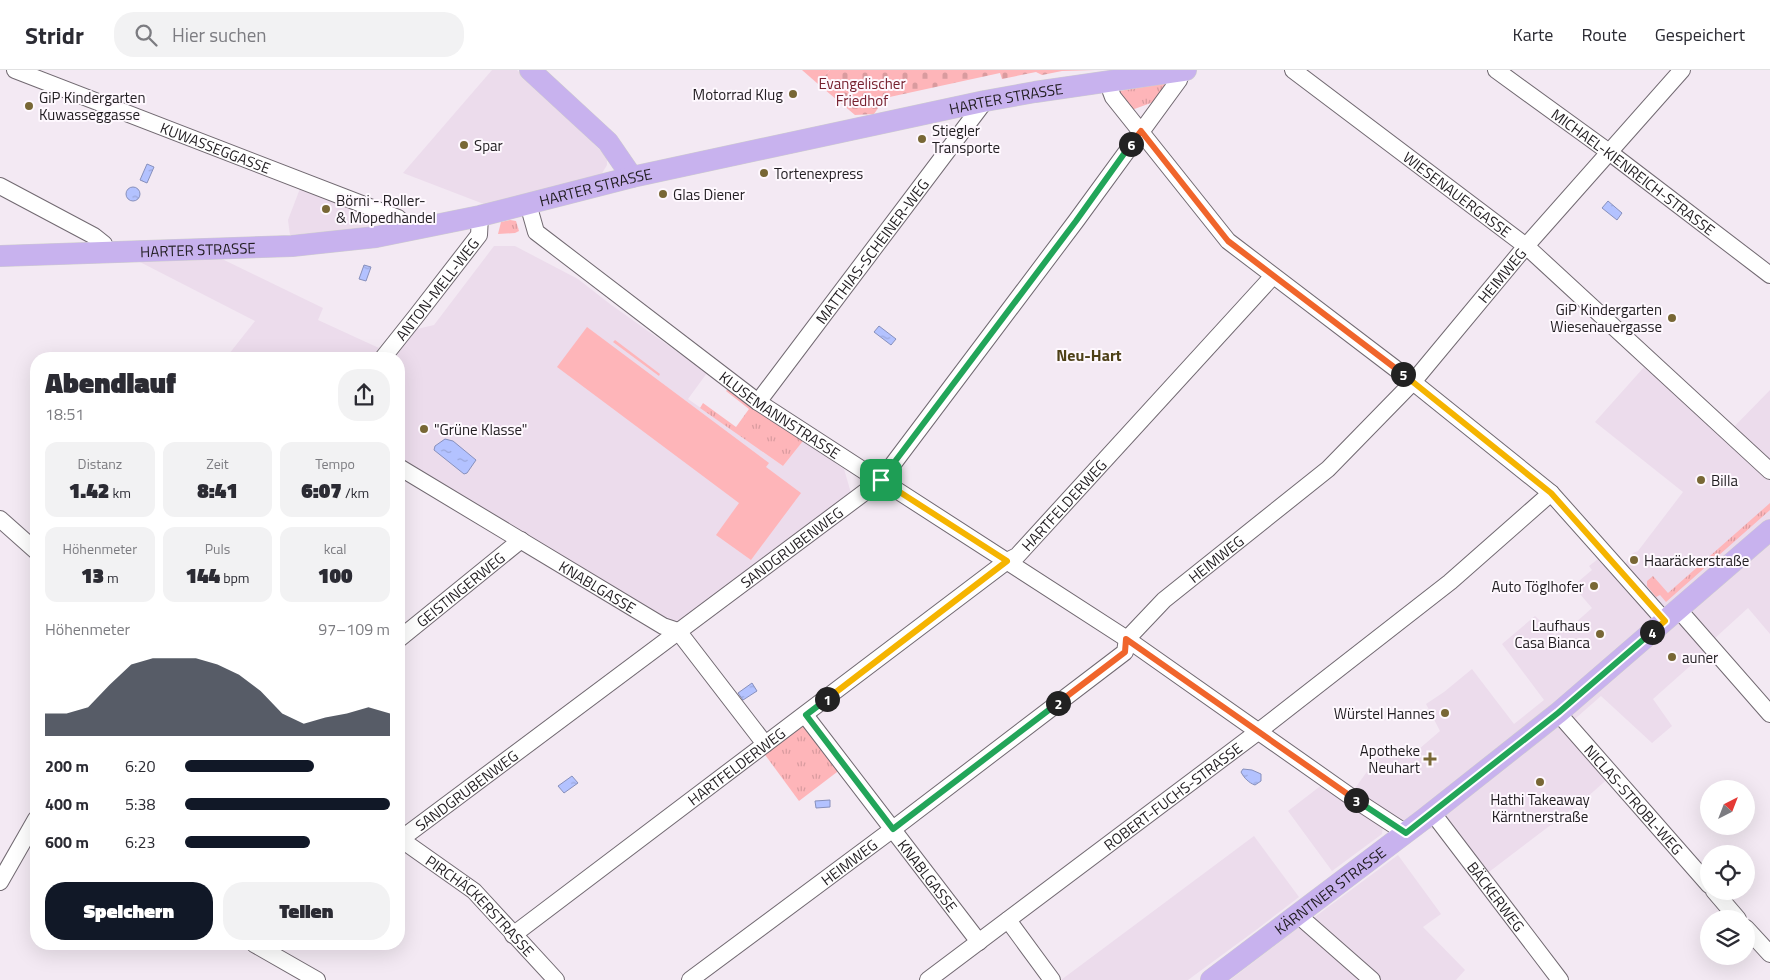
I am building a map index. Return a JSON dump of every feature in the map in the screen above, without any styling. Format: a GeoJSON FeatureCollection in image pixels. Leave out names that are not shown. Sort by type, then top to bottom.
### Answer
{"type":"FeatureCollection","features":[{"type":"Feature","properties":{"kind":"main road"},"geometry":{"type":"LineString","coordinates":[[530,70],[608,142],[632,177]]}},
{"type":"Feature","properties":{"kind":"main road","name":"HARTER STRASSE"},"geometry":{"type":"LineString","coordinates":[[0,256],[292,246],[376,237],[480,216],[632,177],[985,101],[1184,70]]}},
{"type":"Feature","properties":{"kind":"main road","name":"KÄRNTNER STRASSE"},"geometry":{"type":"LineString","coordinates":[[1211,980],[1406,833],[1558,713],[1770,530]]}},
{"type":"Feature","properties":{"kind":"street","name":"KUWASSEGGASSE"},"geometry":{"type":"LineString","coordinates":[[15,70],[398,218],[412,230]]}},
{"type":"Feature","properties":{"kind":"street"},"geometry":{"type":"LineString","coordinates":[[1141,131],[1179,80],[1184,70]]}},
{"type":"Feature","properties":{"kind":"street","name":"WIESENAUERGASSE"},"geometry":{"type":"LineString","coordinates":[[1293,70],[1526,246],[1770,471]]}},
{"type":"Feature","properties":{"kind":"street","name":"MICHAEL-KIENREICH-STRASSE"},"geometry":{"type":"LineString","coordinates":[[1496,70],[1609,152],[1770,275]]}},
{"type":"Feature","properties":{"kind":"street","name":"HEIMWEG"},"geometry":{"type":"LineString","coordinates":[[690,980],[893,829],[1125,652],[1126,639],[1164,600],[1328,469],[1413,382],[1526,246],[1682,70]]}},
{"type":"Feature","properties":{"kind":"street"},"geometry":{"type":"LineString","coordinates":[[1106,81],[1114,97],[1228,241],[1413,382],[1551,493],[1770,714]]}},
{"type":"Feature","properties":{"kind":"street","name":"MATTHIAS-SCHEINER-WEG"},"geometry":{"type":"LineString","coordinates":[[758,402],[985,101]]}},
{"type":"Feature","properties":{"kind":"street","name":"SANDGRUBENWEG"},"geometry":{"type":"LineString","coordinates":[[405,836],[881,480],[1141,131]]}},
{"type":"Feature","properties":{"kind":"street"},"geometry":{"type":"LineString","coordinates":[[0,186],[94,236],[104,244],[106,252]]}},
{"type":"Feature","properties":{"kind":"street","name":"KLUSEMANNSTRASSE"},"geometry":{"type":"LineString","coordinates":[[528,204],[536,232],[758,402],[1126,639],[1357,801],[1406,833]]}},
{"type":"Feature","properties":{"kind":"street","name":"ANTON-MELL-WEG"},"geometry":{"type":"LineString","coordinates":[[388,352],[479,235],[480,216]]}},
{"type":"Feature","properties":{"kind":"street","name":"HARTFELDERWEG"},"geometry":{"type":"LineString","coordinates":[[513,935],[1007,561],[1017,556],[1273,276]]}},
{"type":"Feature","properties":{"kind":"street","name":"KNABLGASSE"},"geometry":{"type":"LineString","coordinates":[[405,471],[662,626],[678,631]]}},
{"type":"Feature","properties":{"kind":"street","name":"ROBERT-FUCHS-STRASSE"},"geometry":{"type":"LineString","coordinates":[[928,980],[1259,731],[1450,582],[1551,493]]}},
{"type":"Feature","properties":{"kind":"street"},"geometry":{"type":"LineString","coordinates":[[0,519],[30,546]]}},
{"type":"Feature","properties":{"kind":"street","name":"GEISTINGERWEG"},"geometry":{"type":"LineString","coordinates":[[405,634],[521,540]]}},
{"type":"Feature","properties":{"kind":"street"},"geometry":{"type":"LineString","coordinates":[[678,631],[764,744]]}},
{"type":"Feature","properties":{"kind":"street","name":"NICLAS-STROBL-WEG"},"geometry":{"type":"LineString","coordinates":[[1558,713],[1700,875]]}},
{"type":"Feature","properties":{"kind":"street","name":"KNABLGASSE"},"geometry":{"type":"LineString","coordinates":[[806,715],[978,942]]}},
{"type":"Feature","properties":{"kind":"street","name":"BÄCKERWEG"},"geometry":{"type":"LineString","coordinates":[[1432,812],[1560,980]]}},
{"type":"Feature","properties":{"kind":"street"},"geometry":{"type":"LineString","coordinates":[[0,882],[30,830]]}},
{"type":"Feature","properties":{"kind":"street","name":"PIRCHÄCKERSTRASSE"},"geometry":{"type":"LineString","coordinates":[[405,843],[474,891],[556,980]]}},
{"type":"Feature","properties":{"kind":"street"},"geometry":{"type":"LineString","coordinates":[[1722,900],[1730,910]]}},
{"type":"Feature","properties":{"kind":"street"},"geometry":{"type":"LineString","coordinates":[[1298,915],[1372,980]]}},
{"type":"Feature","properties":{"kind":"street"},"geometry":{"type":"LineString","coordinates":[[1008,920],[1052,980]]}},
{"type":"Feature","properties":{"kind":"street"},"geometry":{"type":"LineString","coordinates":[[1755,938],[1770,954]]}},
{"type":"Feature","properties":{"kind":"street"},"geometry":{"type":"LineString","coordinates":[[264,950],[317,980]]}},
{"type":"Feature","properties":{"kind":"shaded area"},"geometry":{"type":"Polygon","coordinates":[[[492,70],[517,70],[607,158],[607,165],[601,175],[489,206],[403,173],[492,70]]]}},
{"type":"Feature","properties":{"kind":"shaded area","name":"Börni - Roller- & Mopedhandel"},"geometry":{"type":"Polygon","coordinates":[[[301,186],[366,211],[371,228],[290,235],[288,220],[301,186]]]}},
{"type":"Feature","properties":{"kind":"shaded area"},"geometry":{"type":"Polygon","coordinates":[[[494,246],[515,246],[578,279],[707,373],[688,399],[783,466],[803,441],[844,469],[851,493],[681,621],[666,620],[405,463],[405,352],[399,352],[417,329],[434,325],[494,246]]]}},
{"type":"Feature","properties":{"kind":"shaded area"},"geometry":{"type":"Polygon","coordinates":[[[220,258],[323,308],[318,320],[379,348],[376,352],[231,352],[255,321],[138,261],[220,258]]]}},
{"type":"Feature","properties":{"kind":"shaded area"},"geometry":{"type":"Polygon","coordinates":[[[1645,366],[1725,436],[1770,390],[1770,634],[1748,608],[1714,639],[1707,651],[1653,699],[1672,726],[1652,743],[1601,696],[1568,725],[1612,775],[1585,799],[1485,875],[1437,829],[1383,826],[1382,834],[1332,871],[1288,811],[1323,784],[1353,791],[1387,744],[1412,755],[1440,731],[1426,704],[1472,669],[1514,724],[1544,700],[1502,644],[1535,616],[1555,635],[1567,624],[1574,624],[1592,608],[1573,586],[1592,570],[1589,566],[1598,559],[1612,575],[1624,565],[1633,553],[1638,551],[1683,492],[1595,422],[1645,366]]]}},
{"type":"Feature","properties":{"kind":"shaded area"},"geometry":{"type":"Polygon","coordinates":[[[1254,836],[1299,897],[1256,930],[1188,980],[1061,980],[1254,836]]]}},
{"type":"Feature","properties":{"kind":"shaded area"},"geometry":{"type":"Polygon","coordinates":[[[1398,855],[1441,914],[1423,927],[1465,970],[1456,980],[1230,980],[1311,918],[1398,855]]]}},
{"type":"Feature","properties":{"kind":"green space"},"geometry":{"type":"Polygon","coordinates":[[[802,70],[830,70],[818,84],[802,70]]]}},
{"type":"Feature","properties":{"kind":"green space","name":"Evangelischer Friedhof"},"geometry":{"type":"Polygon","coordinates":[[[830,70],[1095,70],[1062,71],[1042,75],[1036,72],[1002,79],[1000,73],[885,98],[874,114],[855,115],[818,84],[830,70]]]}},
{"type":"Feature","properties":{"kind":"green space"},"geometry":{"type":"Polygon","coordinates":[[[1167,83],[1159,100],[1129,111],[1117,95],[1119,91],[1167,83]]]}},
{"type":"Feature","properties":{"kind":"green space"},"geometry":{"type":"Polygon","coordinates":[[[516,221],[519,231],[498,234],[501,222],[516,221]]]}},
{"type":"Feature","properties":{"kind":"green space"},"geometry":{"type":"Polygon","coordinates":[[[587,327],[769,463],[766,467],[801,493],[751,560],[716,535],[739,503],[557,367],[587,327]]]}},
{"type":"Feature","properties":{"kind":"green space"},"geometry":{"type":"Polygon","coordinates":[[[615,340],[660,374],[659,376],[613,342],[615,340]]]}},
{"type":"Feature","properties":{"kind":"green space"},"geometry":{"type":"Polygon","coordinates":[[[728,389],[803,441],[783,466],[700,408],[703,403],[736,427],[749,409],[726,391],[728,389]]]}},
{"type":"Feature","properties":{"kind":"green space"},"geometry":{"type":"Polygon","coordinates":[[[1770,503],[1770,510],[1666,602],[1660,595],[1656,597],[1647,586],[1647,581],[1653,576],[1668,593],[1770,503]]]}},
{"type":"Feature","properties":{"kind":"green space"},"geometry":{"type":"Polygon","coordinates":[[[803,724],[841,769],[799,801],[763,752],[803,724]]]}},
{"type":"Feature","properties":{"kind":"water"},"geometry":{"type":"Polygon","coordinates":[[[147,164],[154,167],[147,183],[140,180],[147,164]]]}},
{"type":"Feature","properties":{"kind":"water"},"geometry":{"type":"Polygon","coordinates":[[[130,187],[136,187],[140,194],[136,201],[130,201],[126,197],[126,191],[130,187]]]}},
{"type":"Feature","properties":{"kind":"water"},"geometry":{"type":"Polygon","coordinates":[[[1608,201],[1622,213],[1617,220],[1602,208],[1608,201]]]}},
{"type":"Feature","properties":{"kind":"water"},"geometry":{"type":"Polygon","coordinates":[[[364,265],[371,267],[366,281],[359,279],[364,265]]]}},
{"type":"Feature","properties":{"kind":"water"},"geometry":{"type":"Polygon","coordinates":[[[879,326],[896,339],[891,345],[874,332],[879,326]]]}},
{"type":"Feature","properties":{"kind":"water"},"geometry":{"type":"Polygon","coordinates":[[[445,439],[453,441],[476,460],[467,473],[464,474],[434,450],[435,446],[445,439]]]}},
{"type":"Feature","properties":{"kind":"water"},"geometry":{"type":"Polygon","coordinates":[[[752,683],[757,691],[743,700],[738,693],[752,683]]]}},
{"type":"Feature","properties":{"kind":"water"},"geometry":{"type":"Polygon","coordinates":[[[1243,769],[1261,774],[1261,781],[1255,785],[1251,783],[1241,772],[1243,769]]]}},
{"type":"Feature","properties":{"kind":"water"},"geometry":{"type":"Polygon","coordinates":[[[572,776],[578,783],[564,793],[558,786],[572,776]]]}},
{"type":"Feature","properties":{"kind":"water"},"geometry":{"type":"Polygon","coordinates":[[[830,800],[830,807],[816,808],[815,801],[830,800]]]}},
{"type":"Feature","properties":{"kind":"place","name":"Motorrad Klug"},"geometry":{"type":"Point","coordinates":[793,94]}},
{"type":"Feature","properties":{"kind":"place","name":"GiP Kindergarten Kuwasseggasse"},"geometry":{"type":"Point","coordinates":[29,106]}},
{"type":"Feature","properties":{"kind":"place","name":"Stiegler Transporte"},"geometry":{"type":"Point","coordinates":[922,139]}},
{"type":"Feature","properties":{"kind":"place","name":"Spar"},"geometry":{"type":"Point","coordinates":[464,145]}},
{"type":"Feature","properties":{"kind":"place","name":"Tortenexpress"},"geometry":{"type":"Point","coordinates":[764,173]}},
{"type":"Feature","properties":{"kind":"place","name":"Glas Diener"},"geometry":{"type":"Point","coordinates":[663,194]}},
{"type":"Feature","properties":{"kind":"place","name":"Börni - Roller- & Mopedhandel"},"geometry":{"type":"Point","coordinates":[326,209]}},
{"type":"Feature","properties":{"kind":"place","name":"GiP Kindergarten Wiesenauergasse"},"geometry":{"type":"Point","coordinates":[1672,318]}},
{"type":"Feature","properties":{"kind":"place","name":"\"Grüne Klasse\""},"geometry":{"type":"Point","coordinates":[424,429]}},
{"type":"Feature","properties":{"kind":"place","name":"Billa"},"geometry":{"type":"Point","coordinates":[1701,480]}},
{"type":"Feature","properties":{"kind":"place","name":"Haaräckerstraße"},"geometry":{"type":"Point","coordinates":[1634,560]}},
{"type":"Feature","properties":{"kind":"place","name":"Auto Töglhofer"},"geometry":{"type":"Point","coordinates":[1594,586]}},
{"type":"Feature","properties":{"kind":"place","name":"Laufhaus Casa Bianca"},"geometry":{"type":"Point","coordinates":[1600,634]}},
{"type":"Feature","properties":{"kind":"place","name":"auner"},"geometry":{"type":"Point","coordinates":[1672,657]}},
{"type":"Feature","properties":{"kind":"place","name":"Würstel Hannes"},"geometry":{"type":"Point","coordinates":[1445,713]}},
{"type":"Feature","properties":{"kind":"place","name":"Apotheke Neuhart"},"geometry":{"type":"Point","coordinates":[1430,759]}},
{"type":"Feature","properties":{"kind":"place","name":"Hathi Takeaway Kärntnerstraße"},"geometry":{"type":"Point","coordinates":[1540,782]}},
{"type":"Feature","properties":{"kind":"district","name":"Neu-Hart"},"geometry":{"type":"Point","coordinates":[1089,355]}},
{"type":"Feature","properties":{"kind":"route"},"geometry":{"type":"LineString","coordinates":[[1141,131],[1228,241],[1413,382],[1551,493],[1665,621],[1558,713],[1406,833],[1357,801],[1126,639],[1125,652],[893,829],[806,715],[1007,561],[881,480],[1076,221],[1141,131]]}}]}
